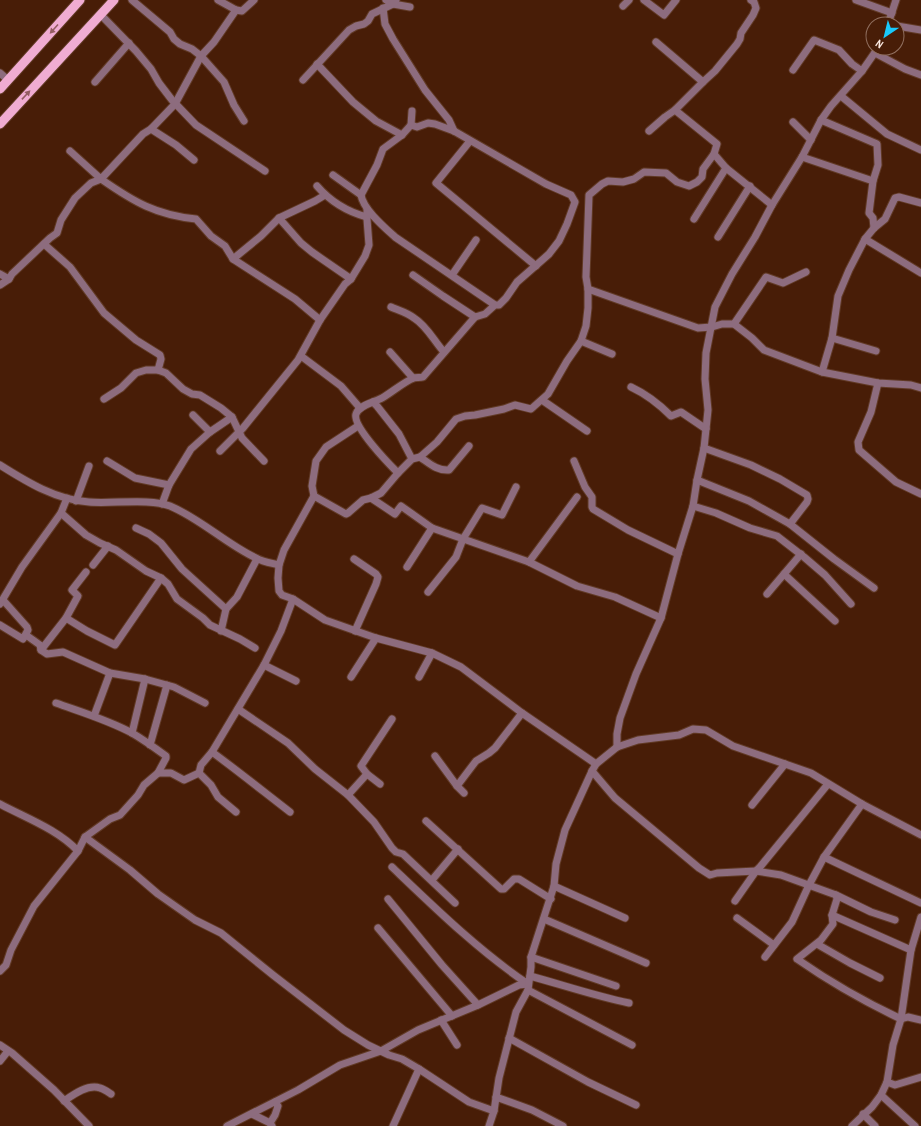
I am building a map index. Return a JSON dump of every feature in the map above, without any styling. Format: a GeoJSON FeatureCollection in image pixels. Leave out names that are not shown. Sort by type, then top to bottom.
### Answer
{"type":"FeatureCollection","features":[{"type":"Feature","properties":{"kind":"main road"},"geometry":{"type":"LineString","coordinates":[[0,89],[80,0]]}},
{"type":"Feature","properties":{"kind":"main road"},"geometry":{"type":"LineString","coordinates":[[0,124],[114,0]]}},
{"type":"Feature","properties":{"kind":"street"},"geometry":{"type":"LineString","coordinates":[[132,0],[170,32],[174,39],[201,56],[224,82],[234,105],[244,121]]}},
{"type":"Feature","properties":{"kind":"street"},"geometry":{"type":"LineString","coordinates":[[222,1],[236,10],[242,11],[254,0]]}},
{"type":"Feature","properties":{"kind":"street"},"geometry":{"type":"LineString","coordinates":[[386,0],[410,7]]}},
{"type":"Feature","properties":{"kind":"street"},"geometry":{"type":"LineString","coordinates":[[623,6],[629,0]]}},
{"type":"Feature","properties":{"kind":"street"},"geometry":{"type":"LineString","coordinates":[[644,0],[664,15],[676,0]]}},
{"type":"Feature","properties":{"kind":"street"},"geometry":{"type":"LineString","coordinates":[[649,131],[665,116],[675,110],[703,82],[716,72],[737,44],[741,33],[753,15],[756,8],[754,2],[751,0]]}},
{"type":"Feature","properties":{"kind":"street"},"geometry":{"type":"LineString","coordinates":[[856,0],[892,13]]}},
{"type":"Feature","properties":{"kind":"street"},"geometry":{"type":"LineString","coordinates":[[891,16],[896,0]]}},
{"type":"Feature","properties":{"kind":"street"},"geometry":{"type":"LineString","coordinates":[[303,80],[349,30],[364,24],[368,21],[372,14],[394,2]]}},
{"type":"Feature","properties":{"kind":"street"},"geometry":{"type":"LineString","coordinates":[[383,8],[385,24],[393,39],[426,90],[449,120],[454,131]]}},
{"type":"Feature","properties":{"kind":"street"},"geometry":{"type":"LineString","coordinates":[[0,285],[57,233],[61,220],[75,198],[91,183],[101,179],[143,134],[151,129],[175,104],[201,56],[214,42],[236,10]]}},
{"type":"Feature","properties":{"kind":"street"},"geometry":{"type":"LineString","coordinates":[[101,15],[129,43],[151,69],[159,83],[175,104],[196,125],[265,170]]}},
{"type":"Feature","properties":{"kind":"street"},"geometry":{"type":"LineString","coordinates":[[905,27],[921,30]]}},
{"type":"Feature","properties":{"kind":"street"},"geometry":{"type":"LineString","coordinates":[[793,70],[814,40],[839,50],[852,64],[862,71]]}},
{"type":"Feature","properties":{"kind":"street"},"geometry":{"type":"LineString","coordinates":[[656,42],[703,82]]}},
{"type":"Feature","properties":{"kind":"street"},"geometry":{"type":"LineString","coordinates":[[95,82],[129,43]]}},
{"type":"Feature","properties":{"kind":"street"},"geometry":{"type":"LineString","coordinates":[[617,747],[620,718],[636,674],[661,618],[678,554],[693,506],[704,448],[708,410],[705,379],[706,353],[715,307],[732,274],[755,237],[772,205],[802,157],[821,120],[873,56]]}},
{"type":"Feature","properties":{"kind":"street"},"geometry":{"type":"LineString","coordinates":[[886,56],[905,69],[921,75]]}},
{"type":"Feature","properties":{"kind":"street"},"geometry":{"type":"LineString","coordinates":[[317,64],[354,102],[376,121],[402,135]]}},
{"type":"Feature","properties":{"kind":"street"},"geometry":{"type":"LineString","coordinates":[[0,73],[8,80]]}},
{"type":"Feature","properties":{"kind":"street"},"geometry":{"type":"LineString","coordinates":[[841,96],[887,134],[921,150]]}},
{"type":"Feature","properties":{"kind":"street"},"geometry":{"type":"LineString","coordinates":[[314,496],[346,514],[363,500],[381,493],[412,459],[420,457],[437,442],[456,419],[504,409],[514,404],[531,409],[548,394],[567,361],[581,341],[586,326],[589,195],[608,181],[623,182],[634,179],[644,172],[666,173],[676,182],[689,186],[697,182],[702,177],[704,169],[714,154],[717,144],[675,110]]}},
{"type":"Feature","properties":{"kind":"street"},"geometry":{"type":"LineString","coordinates":[[361,195],[377,165],[383,149],[402,135],[411,125],[412,112]]}},
{"type":"Feature","properties":{"kind":"street"},"geometry":{"type":"LineString","coordinates":[[821,120],[877,144],[878,165],[869,213],[873,218],[874,228]]}},
{"type":"Feature","properties":{"kind":"street"},"geometry":{"type":"LineString","coordinates":[[793,122],[811,140]]}},
{"type":"Feature","properties":{"kind":"street"},"geometry":{"type":"LineString","coordinates":[[398,473],[385,460],[358,426],[356,414],[360,408],[413,378],[423,377],[475,317],[485,314],[495,305],[499,305],[518,282],[549,254],[559,241],[568,224],[574,202],[571,195],[546,184],[454,131],[428,123],[417,127],[411,125]]}},
{"type":"Feature","properties":{"kind":"street"},"geometry":{"type":"LineString","coordinates":[[151,129],[176,144],[194,160]]}},
{"type":"Feature","properties":{"kind":"street"},"geometry":{"type":"LineString","coordinates":[[470,141],[436,183],[536,266]]}},
{"type":"Feature","properties":{"kind":"street"},"geometry":{"type":"LineString","coordinates":[[70,151],[101,179],[137,202],[152,210],[180,218],[196,219],[211,236],[225,246],[233,259],[295,299],[320,320]]}},
{"type":"Feature","properties":{"kind":"street"},"geometry":{"type":"LineString","coordinates":[[714,154],[726,168],[772,205]]}},
{"type":"Feature","properties":{"kind":"street"},"geometry":{"type":"LineString","coordinates":[[802,157],[874,181]]}},
{"type":"Feature","properties":{"kind":"street"},"geometry":{"type":"LineString","coordinates":[[694,219],[726,168]]}},
{"type":"Feature","properties":{"kind":"street"},"geometry":{"type":"LineString","coordinates":[[333,175],[361,195],[367,209],[395,237],[495,305]]}},
{"type":"Feature","properties":{"kind":"street"},"geometry":{"type":"LineString","coordinates":[[317,186],[325,195],[355,214],[367,218]]}},
{"type":"Feature","properties":{"kind":"street"},"geometry":{"type":"LineString","coordinates":[[718,237],[750,186]]}},
{"type":"Feature","properties":{"kind":"street"},"geometry":{"type":"LineString","coordinates":[[233,259],[261,236],[279,218],[325,195]]}},
{"type":"Feature","properties":{"kind":"street"},"geometry":{"type":"LineString","coordinates":[[822,372],[832,338],[838,296],[865,239],[874,228],[885,219],[895,198],[898,197],[921,203]]}},
{"type":"Feature","properties":{"kind":"street"},"geometry":{"type":"LineString","coordinates":[[220,451],[239,432],[301,356],[320,320],[345,284],[351,279],[365,256],[369,245],[367,209]]}},
{"type":"Feature","properties":{"kind":"street"},"geometry":{"type":"LineString","coordinates":[[279,218],[301,243],[351,279]]}},
{"type":"Feature","properties":{"kind":"street"},"geometry":{"type":"LineString","coordinates":[[865,239],[921,273]]}},
{"type":"Feature","properties":{"kind":"street"},"geometry":{"type":"LineString","coordinates":[[452,275],[476,240]]}},
{"type":"Feature","properties":{"kind":"street"},"geometry":{"type":"LineString","coordinates":[[44,244],[70,267],[104,313],[136,340],[160,355],[162,359],[158,370]]}},
{"type":"Feature","properties":{"kind":"street"},"geometry":{"type":"LineString","coordinates":[[734,324],[766,277],[783,283],[806,272]]}},
{"type":"Feature","properties":{"kind":"street"},"geometry":{"type":"LineString","coordinates":[[0,274],[8,278]]}},
{"type":"Feature","properties":{"kind":"street"},"geometry":{"type":"LineString","coordinates":[[413,275],[475,317]]}},
{"type":"Feature","properties":{"kind":"street"},"geometry":{"type":"LineString","coordinates":[[588,289],[698,328],[712,327],[722,324],[734,324],[752,338],[764,350],[822,372],[878,383],[911,385],[921,388]]}},
{"type":"Feature","properties":{"kind":"street"},"geometry":{"type":"LineString","coordinates":[[391,307],[413,317],[422,324],[444,352]]}},
{"type":"Feature","properties":{"kind":"street"},"geometry":{"type":"LineString","coordinates":[[832,338],[876,351]]}},
{"type":"Feature","properties":{"kind":"street"},"geometry":{"type":"LineString","coordinates":[[581,341],[612,354]]}},
{"type":"Feature","properties":{"kind":"street"},"geometry":{"type":"LineString","coordinates":[[390,352],[413,378]]}},
{"type":"Feature","properties":{"kind":"street"},"geometry":{"type":"LineString","coordinates":[[301,356],[331,377],[360,408]]}},
{"type":"Feature","properties":{"kind":"street"},"geometry":{"type":"LineString","coordinates":[[104,399],[121,388],[136,373],[146,370],[158,370],[166,373],[182,388],[192,394],[200,395],[209,400],[232,418],[242,438],[264,461]]}},
{"type":"Feature","properties":{"kind":"street"},"geometry":{"type":"LineString","coordinates":[[878,383],[871,412],[858,442],[859,450],[896,482],[921,494]]}},
{"type":"Feature","properties":{"kind":"street"},"geometry":{"type":"LineString","coordinates":[[631,387],[663,406],[671,416],[681,412],[706,429]]}},
{"type":"Feature","properties":{"kind":"street"},"geometry":{"type":"LineString","coordinates":[[542,400],[587,431]]}},
{"type":"Feature","properties":{"kind":"street"},"geometry":{"type":"LineString","coordinates":[[373,402],[400,434],[412,459]]}},
{"type":"Feature","properties":{"kind":"street"},"geometry":{"type":"LineString","coordinates":[[193,415],[210,432]]}},
{"type":"Feature","properties":{"kind":"street"},"geometry":{"type":"LineString","coordinates":[[162,504],[169,484],[191,449],[210,432],[232,418]]}},
{"type":"Feature","properties":{"kind":"street"},"geometry":{"type":"LineString","coordinates":[[358,426],[326,447],[316,461],[312,486],[314,496],[284,550],[279,565],[279,591],[282,595],[293,599],[325,620],[340,624],[376,638],[432,653],[461,667],[594,767],[615,798],[699,868],[710,875],[717,873],[756,871],[781,875],[836,895],[871,912],[895,920]]}},
{"type":"Feature","properties":{"kind":"street"},"geometry":{"type":"LineString","coordinates":[[420,457],[435,468],[447,471],[469,446]]}},
{"type":"Feature","properties":{"kind":"street"},"geometry":{"type":"LineString","coordinates":[[704,448],[751,465],[780,479],[806,495],[808,499],[790,524]]}},
{"type":"Feature","properties":{"kind":"street"},"geometry":{"type":"LineString","coordinates":[[107,461],[135,478],[169,484]]}},
{"type":"Feature","properties":{"kind":"street"},"geometry":{"type":"LineString","coordinates":[[574,461],[585,487],[592,497],[593,509],[628,530],[678,554]]}},
{"type":"Feature","properties":{"kind":"street"},"geometry":{"type":"LineString","coordinates":[[0,465],[29,483],[76,501],[149,502],[170,506],[257,559],[279,565]]}},
{"type":"Feature","properties":{"kind":"street"},"geometry":{"type":"LineString","coordinates":[[76,501],[88,466]]}},
{"type":"Feature","properties":{"kind":"street"},"geometry":{"type":"LineString","coordinates":[[697,480],[749,501],[790,524],[874,588]]}},
{"type":"Feature","properties":{"kind":"street"},"geometry":{"type":"LineString","coordinates":[[428,592],[456,557],[463,539],[483,507],[502,516],[516,487]]}},
{"type":"Feature","properties":{"kind":"street"},"geometry":{"type":"LineString","coordinates":[[528,562],[577,497]]}},
{"type":"Feature","properties":{"kind":"street"},"geometry":{"type":"LineString","coordinates":[[1,628],[22,639],[26,635],[28,630],[27,627],[2,598],[22,567],[61,513],[67,498]]}},
{"type":"Feature","properties":{"kind":"street"},"geometry":{"type":"LineString","coordinates":[[371,498],[395,514],[401,506],[432,528],[528,562],[577,586],[615,597],[661,618]]}},
{"type":"Feature","properties":{"kind":"street"},"geometry":{"type":"LineString","coordinates":[[693,506],[716,513],[750,528],[777,536],[825,575],[851,604]]}},
{"type":"Feature","properties":{"kind":"street"},"geometry":{"type":"LineString","coordinates":[[61,513],[86,535],[116,550],[146,571],[161,578],[168,584],[177,599],[210,625],[255,648]]}},
{"type":"Feature","properties":{"kind":"street"},"geometry":{"type":"LineString","coordinates":[[136,528],[149,534],[160,543],[182,569],[226,609]]}},
{"type":"Feature","properties":{"kind":"street"},"geometry":{"type":"LineString","coordinates":[[407,567],[432,528]]}},
{"type":"Feature","properties":{"kind":"street"},"geometry":{"type":"LineString","coordinates":[[92,565],[108,546]]}},
{"type":"Feature","properties":{"kind":"street"},"geometry":{"type":"LineString","coordinates":[[767,594],[801,554]]}},
{"type":"Feature","properties":{"kind":"street"},"geometry":{"type":"LineString","coordinates":[[221,631],[226,609],[237,597],[257,559]]}},
{"type":"Feature","properties":{"kind":"street"},"geometry":{"type":"LineString","coordinates":[[354,560],[376,574],[378,578],[355,631]]}},
{"type":"Feature","properties":{"kind":"street"},"geometry":{"type":"LineString","coordinates":[[41,650],[66,618],[78,596],[72,590],[86,572]]}},
{"type":"Feature","properties":{"kind":"street"},"geometry":{"type":"LineString","coordinates":[[784,574],[835,621]]}},
{"type":"Feature","properties":{"kind":"street"},"geometry":{"type":"LineString","coordinates":[[66,618],[87,631],[115,645],[161,578]]}},
{"type":"Feature","properties":{"kind":"street"},"geometry":{"type":"LineString","coordinates":[[199,773],[201,765],[212,752],[264,665],[293,599]]}},
{"type":"Feature","properties":{"kind":"street"},"geometry":{"type":"LineString","coordinates":[[26,635],[40,645],[41,650],[47,654],[63,652],[110,673],[145,679],[174,687],[205,703]]}},
{"type":"Feature","properties":{"kind":"street"},"geometry":{"type":"LineString","coordinates":[[351,677],[376,638]]}},
{"type":"Feature","properties":{"kind":"street"},"geometry":{"type":"LineString","coordinates":[[419,677],[432,653]]}},
{"type":"Feature","properties":{"kind":"street"},"geometry":{"type":"LineString","coordinates":[[264,665],[296,680]]}},
{"type":"Feature","properties":{"kind":"street"},"geometry":{"type":"LineString","coordinates":[[94,716],[110,673]]}},
{"type":"Feature","properties":{"kind":"street"},"geometry":{"type":"LineString","coordinates":[[132,733],[145,679]]}},
{"type":"Feature","properties":{"kind":"street"},"geometry":{"type":"LineString","coordinates":[[150,745],[167,685]]}},
{"type":"Feature","properties":{"kind":"street"},"geometry":{"type":"LineString","coordinates":[[0,971],[6,965],[11,950],[34,906],[78,851],[85,837],[110,819],[120,815],[138,795],[144,785],[158,773],[166,758],[166,756],[132,733],[94,716],[56,703]]}},
{"type":"Feature","properties":{"kind":"street"},"geometry":{"type":"LineString","coordinates":[[238,709],[288,743],[315,769],[348,795],[374,822],[396,852],[403,854],[455,903]]}},
{"type":"Feature","properties":{"kind":"street"},"geometry":{"type":"LineString","coordinates":[[457,786],[476,761],[495,748],[522,713]]}},
{"type":"Feature","properties":{"kind":"street"},"geometry":{"type":"LineString","coordinates":[[380,784],[367,774],[361,766],[392,719]]}},
{"type":"Feature","properties":{"kind":"street"},"geometry":{"type":"LineString","coordinates":[[489,1126],[494,1112],[499,1078],[516,1012],[528,987],[531,957],[551,899],[556,864],[565,830],[594,767],[617,747],[638,740],[679,735],[693,729],[706,730],[733,746],[811,773],[862,804],[921,835]]}},
{"type":"Feature","properties":{"kind":"street"},"geometry":{"type":"LineString","coordinates":[[212,752],[290,812]]}},
{"type":"Feature","properties":{"kind":"street"},"geometry":{"type":"LineString","coordinates":[[436,756],[457,786],[464,793]]}},
{"type":"Feature","properties":{"kind":"street"},"geometry":{"type":"LineString","coordinates":[[752,805],[785,764]]}},
{"type":"Feature","properties":{"kind":"street"},"geometry":{"type":"LineString","coordinates":[[158,773],[171,773],[184,780],[199,773]]}},
{"type":"Feature","properties":{"kind":"street"},"geometry":{"type":"LineString","coordinates":[[199,773],[218,797],[236,812]]}},
{"type":"Feature","properties":{"kind":"street"},"geometry":{"type":"LineString","coordinates":[[348,795],[367,774]]}},
{"type":"Feature","properties":{"kind":"street"},"geometry":{"type":"LineString","coordinates":[[735,901],[756,871],[828,784]]}},
{"type":"Feature","properties":{"kind":"street"},"geometry":{"type":"LineString","coordinates":[[0,804],[49,829],[70,843],[78,851]]}},
{"type":"Feature","properties":{"kind":"street"},"geometry":{"type":"LineString","coordinates":[[765,957],[792,922],[824,857],[862,804]]}},
{"type":"Feature","properties":{"kind":"street"},"geometry":{"type":"LineString","coordinates":[[426,821],[501,890],[514,879],[519,879],[551,899]]}},
{"type":"Feature","properties":{"kind":"street"},"geometry":{"type":"LineString","coordinates":[[85,837],[195,920],[221,933],[344,1030],[368,1045],[419,1069],[469,1102],[494,1112]]}},
{"type":"Feature","properties":{"kind":"street"},"geometry":{"type":"LineString","coordinates":[[432,880],[458,850]]}},
{"type":"Feature","properties":{"kind":"street"},"geometry":{"type":"LineString","coordinates":[[824,857],[921,903]]}},
{"type":"Feature","properties":{"kind":"street"},"geometry":{"type":"LineString","coordinates":[[392,866],[433,906],[528,987],[632,1045]]}},
{"type":"Feature","properties":{"kind":"street"},"geometry":{"type":"LineString","coordinates":[[554,886],[625,918]]}},
{"type":"Feature","properties":{"kind":"street"},"geometry":{"type":"LineString","coordinates":[[836,895],[837,899],[832,915],[833,924],[817,944],[797,959],[827,980],[901,1020]]}},
{"type":"Feature","properties":{"kind":"street"},"geometry":{"type":"LineString","coordinates":[[388,899],[442,965],[478,1005]]}},
{"type":"Feature","properties":{"kind":"street"},"geometry":{"type":"LineString","coordinates":[[832,915],[911,950]]}},
{"type":"Feature","properties":{"kind":"street"},"geometry":{"type":"LineString","coordinates":[[852,1126],[872,1107],[881,1095],[887,1082],[893,1045],[901,1020],[911,950],[921,917]]}},
{"type":"Feature","properties":{"kind":"street"},"geometry":{"type":"LineString","coordinates":[[737,918],[774,945]]}},
{"type":"Feature","properties":{"kind":"street"},"geometry":{"type":"LineString","coordinates":[[544,920],[646,964]]}},
{"type":"Feature","properties":{"kind":"street"},"geometry":{"type":"LineString","coordinates":[[378,928],[452,1016]]}},
{"type":"Feature","properties":{"kind":"street"},"geometry":{"type":"LineString","coordinates":[[817,944],[880,978]]}},
{"type":"Feature","properties":{"kind":"street"},"geometry":{"type":"LineString","coordinates":[[531,957],[616,986]]}},
{"type":"Feature","properties":{"kind":"street"},"geometry":{"type":"LineString","coordinates":[[530,976],[582,990],[603,998],[629,1003]]}},
{"type":"Feature","properties":{"kind":"street"},"geometry":{"type":"LineString","coordinates":[[227,1126],[274,1102],[340,1064],[381,1051],[441,1020],[478,1005],[519,985],[528,987]]}},
{"type":"Feature","properties":{"kind":"street"},"geometry":{"type":"LineString","coordinates":[[901,1020],[908,1017],[921,1020]]}},
{"type":"Feature","properties":{"kind":"street"},"geometry":{"type":"LineString","coordinates":[[441,1020],[457,1045]]}},
{"type":"Feature","properties":{"kind":"street"},"geometry":{"type":"LineString","coordinates":[[509,1038],[588,1082],[636,1105]]}},
{"type":"Feature","properties":{"kind":"street"},"geometry":{"type":"LineString","coordinates":[[0,1045],[49,1086],[89,1126]]}},
{"type":"Feature","properties":{"kind":"street"},"geometry":{"type":"LineString","coordinates":[[0,1061],[8,1051]]}},
{"type":"Feature","properties":{"kind":"street"},"geometry":{"type":"LineString","coordinates":[[393,1126],[419,1069]]}},
{"type":"Feature","properties":{"kind":"street"},"geometry":{"type":"LineString","coordinates":[[887,1082],[895,1085],[921,1077]]}},
{"type":"Feature","properties":{"kind":"street"},"geometry":{"type":"LineString","coordinates":[[64,1101],[91,1086],[101,1088],[111,1094]]}},
{"type":"Feature","properties":{"kind":"street"},"geometry":{"type":"LineString","coordinates":[[881,1095],[915,1126]]}},
{"type":"Feature","properties":{"kind":"street"},"geometry":{"type":"LineString","coordinates":[[496,1097],[532,1110],[563,1126]]}},
{"type":"Feature","properties":{"kind":"street"},"geometry":{"type":"LineString","coordinates":[[252,1114],[271,1124],[278,1106],[274,1102]]}},
{"type":"Feature","properties":{"kind":"street"},"geometry":{"type":"LineString","coordinates":[[863,1114],[875,1126]]}}]}
